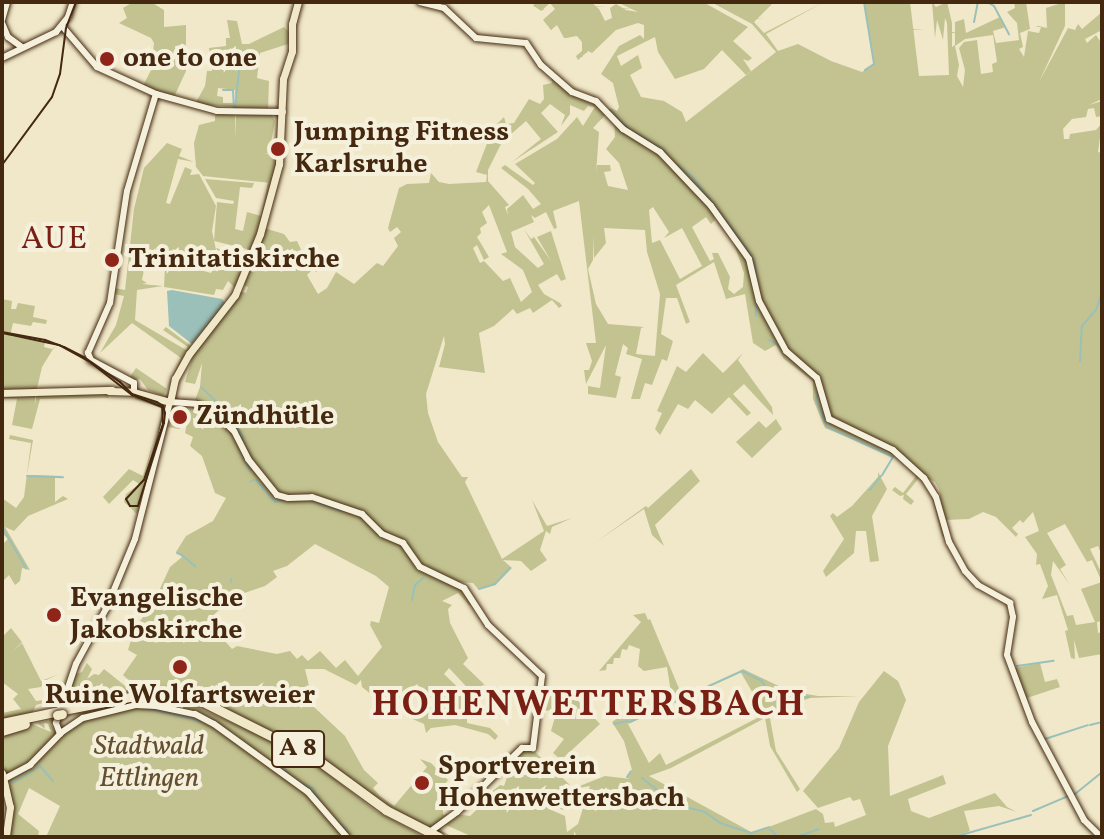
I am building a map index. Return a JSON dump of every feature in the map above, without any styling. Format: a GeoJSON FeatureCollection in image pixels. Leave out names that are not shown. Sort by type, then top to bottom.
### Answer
{"type":"FeatureCollection","features":[{"type":"Feature","properties":{"kind":"highway","name":"A 8"},"geometry":{"type":"LineString","coordinates":[[2,727],[60,721],[117,702],[162,699],[215,711],[306,757],[382,813],[433,835]]}},
{"type":"Feature","properties":{"kind":"highway","name":"A 8"},"geometry":{"type":"LineString","coordinates":[[2,727],[42,718],[60,721],[106,700],[192,699],[224,711],[315,758],[378,805],[433,835]]}},
{"type":"Feature","properties":{"kind":"main road"},"geometry":{"type":"LineString","coordinates":[[2,393],[135,390],[171,399],[197,341],[235,295],[252,252],[279,164],[283,79],[292,51],[292,26],[298,2]]}},
{"type":"Feature","properties":{"kind":"main road"},"geometry":{"type":"LineString","coordinates":[[6,836],[10,807],[7,778]]}},
{"type":"Feature","properties":{"kind":"street"},"geometry":{"type":"LineString","coordinates":[[7,2],[2,21],[16,46]]}},
{"type":"Feature","properties":{"kind":"street"},"geometry":{"type":"LineString","coordinates":[[420,2],[444,8],[473,37],[526,43],[539,64],[570,90],[596,101],[623,129],[657,150],[691,181],[749,259],[765,316],[787,353],[817,378],[829,419],[890,448],[924,478],[935,495],[950,545],[970,577],[1003,596],[1011,605],[1013,617],[1007,655],[1032,722],[1084,820],[1101,837]]}},
{"type":"Feature","properties":{"kind":"street"},"geometry":{"type":"LineString","coordinates":[[16,46],[51,36],[62,26],[71,7]]}},
{"type":"Feature","properties":{"kind":"street"},"geometry":{"type":"LineString","coordinates":[[62,26],[95,65],[156,94],[226,112],[283,112]]}},
{"type":"Feature","properties":{"kind":"street"},"geometry":{"type":"LineString","coordinates":[[2,58],[16,46],[62,26]]}},
{"type":"Feature","properties":{"kind":"street"},"geometry":{"type":"LineString","coordinates":[[135,390],[134,383],[89,357],[88,350],[110,303],[127,191],[156,94]]}},
{"type":"Feature","properties":{"kind":"street"},"geometry":{"type":"LineString","coordinates":[[7,778],[37,758],[60,721],[76,664],[104,615],[134,544],[154,454],[171,399],[214,412],[242,444],[262,479],[277,495],[312,497],[358,512],[372,521],[382,534],[403,543],[417,565],[461,587],[488,625],[534,665],[542,676],[533,749],[522,748],[433,835]]}},
{"type":"Feature","properties":{"kind":"street"},"geometry":{"type":"LineString","coordinates":[[60,721],[150,700],[195,714],[214,724],[305,789],[346,836]]}},
{"type":"Feature","properties":{"kind":"green space"},"geometry":{"type":"Polygon","coordinates":[[[133,2],[151,2],[164,10],[164,27],[186,25],[186,71],[175,95],[184,101],[143,86],[151,70],[154,43],[151,38],[119,23],[127,18],[123,8],[133,2]]]}},
{"type":"Feature","properties":{"kind":"green space"},"geometry":{"type":"Polygon","coordinates":[[[536,2],[591,2],[605,21],[612,18],[610,8],[616,4],[638,12],[617,2],[703,2],[748,27],[733,41],[752,58],[748,61],[743,59],[751,71],[746,75],[722,50],[704,69],[675,79],[658,52],[655,37],[617,56],[621,66],[638,55],[642,68],[630,75],[641,97],[664,101],[682,112],[686,122],[776,52],[752,24],[711,2],[774,2],[754,22],[764,33],[824,2],[766,34],[778,51],[798,44],[862,72],[874,64],[864,2],[910,2],[919,76],[949,75],[947,23],[945,18],[943,40],[937,20],[935,38],[932,2],[936,7],[947,2],[952,23],[952,47],[955,45],[955,22],[964,19],[966,33],[1000,17],[1006,27],[993,31],[996,43],[1019,40],[1017,23],[1007,12],[1015,8],[1014,2],[1026,2],[1030,29],[1020,33],[1023,47],[1019,49],[1024,57],[1028,31],[1039,33],[1041,27],[1035,27],[1039,26],[1047,28],[1046,8],[1065,2],[1065,26],[1039,82],[1068,28],[1075,30],[1078,24],[1082,29],[1102,12],[1102,30],[1085,39],[1087,43],[1096,35],[1102,44],[1102,99],[1089,105],[1102,101],[1102,116],[1096,117],[1094,108],[1088,109],[1086,117],[1072,119],[1063,129],[1064,139],[1069,139],[1070,134],[1096,130],[1102,123],[1098,152],[1102,153],[1102,556],[1098,546],[1090,549],[1102,574],[1102,582],[1102,621],[1097,622],[1098,633],[1102,632],[1102,654],[1079,658],[1074,640],[1075,659],[1071,658],[1065,631],[1068,630],[1057,595],[1042,599],[1048,586],[1040,564],[1036,565],[1037,554],[1025,537],[1039,531],[1033,512],[1023,523],[1020,520],[1012,528],[1018,534],[1016,537],[996,517],[983,512],[969,519],[944,520],[935,482],[917,473],[932,490],[945,538],[942,536],[932,496],[922,480],[919,478],[906,494],[914,501],[911,505],[903,499],[904,495],[900,496],[892,490],[895,487],[903,493],[916,476],[907,465],[897,457],[825,428],[813,399],[813,381],[784,359],[776,345],[765,351],[753,343],[745,294],[726,299],[714,262],[676,285],[690,322],[686,324],[677,298],[666,298],[661,334],[673,341],[667,361],[662,359],[652,385],[645,383],[640,399],[631,399],[642,359],[626,354],[628,348],[623,344],[615,375],[621,377],[616,398],[588,394],[588,386],[600,388],[606,345],[586,384],[584,370],[589,370],[592,361],[586,343],[596,343],[579,201],[553,211],[557,228],[554,229],[546,212],[535,218],[531,215],[534,222],[511,232],[515,247],[538,268],[544,264],[524,229],[531,239],[534,237],[551,261],[537,237],[551,231],[566,279],[561,281],[557,274],[538,285],[544,294],[562,306],[559,308],[552,300],[533,313],[530,308],[517,314],[513,309],[494,326],[479,333],[485,373],[439,367],[444,336],[426,394],[428,413],[438,442],[462,477],[468,477],[465,482],[502,559],[544,531],[532,500],[547,526],[572,518],[552,527],[550,534],[546,531],[540,550],[547,560],[531,571],[521,561],[503,560],[512,568],[495,585],[478,589],[473,583],[459,582],[456,585],[472,603],[470,606],[458,593],[442,601],[452,605],[448,609],[450,623],[468,658],[463,664],[487,687],[477,698],[449,668],[444,674],[473,702],[467,709],[467,723],[490,728],[498,736],[495,740],[488,734],[455,725],[431,728],[426,733],[424,724],[408,717],[429,701],[417,684],[387,707],[362,687],[361,680],[356,685],[324,669],[305,669],[314,707],[345,736],[364,770],[378,783],[373,788],[380,796],[394,806],[427,767],[420,759],[431,763],[448,780],[443,787],[443,815],[454,813],[430,830],[230,711],[141,692],[123,675],[137,655],[128,650],[135,627],[152,606],[170,567],[182,557],[176,552],[186,536],[213,521],[226,498],[215,493],[202,456],[190,446],[193,437],[185,433],[187,423],[179,429],[168,427],[160,441],[172,405],[193,405],[200,387],[202,363],[195,384],[185,382],[193,356],[190,353],[239,291],[246,293],[248,287],[241,284],[249,266],[257,268],[261,257],[253,254],[264,228],[284,234],[290,242],[297,241],[304,256],[312,255],[336,269],[320,268],[316,272],[313,269],[307,275],[318,294],[327,288],[336,272],[354,284],[377,263],[383,266],[398,246],[394,238],[401,232],[397,227],[390,232],[388,228],[399,188],[407,184],[429,183],[431,173],[439,182],[449,184],[486,182],[487,175],[476,172],[493,128],[504,117],[506,124],[514,123],[529,99],[540,104],[544,99],[543,85],[552,83],[551,74],[570,91],[590,99],[606,114],[593,128],[599,132],[596,174],[597,165],[610,165],[611,171],[604,172],[608,186],[628,190],[619,163],[606,149],[615,137],[614,118],[608,112],[611,108],[617,111],[619,107],[613,83],[601,74],[619,46],[640,35],[644,39],[644,25],[638,23],[616,30],[592,53],[588,51],[578,60],[576,56],[582,51],[582,42],[577,36],[564,38],[557,25],[551,30],[543,20],[555,9],[550,3],[541,11],[533,5],[536,2]],[[993,35],[965,39],[955,46],[959,65],[957,76],[963,87],[965,70],[959,48],[964,42],[977,40],[981,74],[993,72],[992,64],[997,62],[993,35]],[[550,104],[541,113],[558,132],[512,162],[541,139],[526,121],[502,142],[488,170],[488,181],[509,205],[505,207],[508,215],[507,209],[523,195],[533,209],[541,204],[528,189],[501,168],[505,165],[533,185],[535,183],[515,164],[557,139],[577,117],[583,126],[595,107],[588,106],[584,111],[570,105],[570,114],[561,126],[565,115],[550,104]],[[489,205],[482,212],[487,223],[480,228],[481,233],[477,237],[489,257],[484,260],[477,245],[473,248],[480,263],[484,261],[503,281],[510,278],[521,302],[532,292],[523,270],[501,254],[507,252],[489,205]],[[653,207],[649,210],[652,243],[660,240],[680,279],[702,266],[682,228],[664,238],[669,232],[653,207]],[[712,209],[715,220],[711,224],[706,217],[692,227],[710,261],[714,259],[712,253],[718,253],[730,277],[728,289],[734,294],[743,287],[744,273],[733,241],[712,209]],[[604,228],[606,243],[594,258],[594,235],[593,260],[588,269],[596,304],[608,324],[644,327],[641,328],[636,354],[655,356],[660,294],[647,252],[645,230],[604,228]],[[1065,524],[1047,533],[1066,565],[1060,569],[1070,585],[1053,561],[1051,575],[1067,616],[1073,615],[1076,625],[1095,622],[1081,589],[1102,582],[1092,560],[1087,562],[1065,524]],[[315,544],[287,566],[273,571],[277,577],[265,586],[230,598],[213,616],[224,626],[219,629],[222,638],[232,649],[237,646],[277,654],[290,651],[297,659],[302,655],[308,661],[320,651],[336,668],[345,660],[358,676],[382,647],[370,625],[371,621],[379,623],[389,587],[376,576],[315,544]]]}},
{"type":"Feature","properties":{"kind":"green space"},"geometry":{"type":"Polygon","coordinates":[[[227,20],[237,21],[242,44],[249,44],[284,27],[290,33],[288,44],[260,53],[257,78],[269,81],[268,110],[236,109],[235,90],[218,88],[217,96],[223,97],[223,103],[233,103],[234,107],[195,104],[205,86],[207,71],[212,71],[211,62],[218,61],[211,61],[209,48],[226,46],[226,38],[230,38],[227,20]]]}},
{"type":"Feature","properties":{"kind":"green space"},"geometry":{"type":"Polygon","coordinates":[[[215,113],[235,115],[235,138],[236,115],[272,115],[275,121],[269,153],[264,153],[278,155],[271,183],[203,176],[196,167],[194,143],[199,125],[215,121],[215,113]]]}},
{"type":"Feature","properties":{"kind":"green space"},"geometry":{"type":"Polygon","coordinates":[[[167,143],[182,149],[179,156],[194,162],[178,159],[166,203],[170,204],[185,167],[192,170],[190,175],[199,174],[216,206],[212,231],[216,250],[194,253],[194,266],[186,266],[211,273],[215,266],[227,268],[216,248],[249,257],[243,270],[234,269],[242,274],[235,288],[228,281],[223,290],[216,289],[214,295],[164,287],[165,266],[161,266],[162,271],[144,270],[142,280],[147,283],[142,284],[163,286],[137,290],[135,320],[186,350],[188,347],[163,330],[166,327],[191,346],[167,388],[181,358],[132,323],[100,353],[116,325],[124,296],[114,294],[119,254],[115,288],[125,290],[134,209],[144,168],[167,143]]]}},
{"type":"Feature","properties":{"kind":"green space"},"geometry":{"type":"Polygon","coordinates":[[[205,179],[254,183],[252,188],[240,187],[235,229],[243,231],[247,212],[261,216],[268,182],[271,184],[251,250],[214,241],[217,202],[233,204],[234,201],[216,198],[205,179]]]}},
{"type":"Feature","properties":{"kind":"green space"},"geometry":{"type":"Polygon","coordinates":[[[2,299],[12,301],[11,309],[16,309],[18,303],[35,306],[33,317],[47,320],[46,324],[33,322],[31,326],[13,323],[10,336],[45,342],[44,347],[52,349],[56,346],[42,367],[36,393],[2,392],[2,299]]]}},
{"type":"Feature","properties":{"kind":"green space"},"geometry":{"type":"Polygon","coordinates":[[[703,353],[723,373],[743,353],[738,360],[772,407],[773,415],[744,384],[733,394],[751,413],[747,416],[729,397],[712,414],[695,400],[688,409],[678,404],[660,435],[655,429],[662,413],[657,411],[677,366],[686,372],[703,353]]]}},
{"type":"Feature","properties":{"kind":"green space"},"geometry":{"type":"Polygon","coordinates":[[[136,368],[167,389],[163,396],[148,390],[140,379],[132,381],[130,377],[136,368]]]}},
{"type":"Feature","properties":{"kind":"green space"},"geometry":{"type":"Polygon","coordinates":[[[114,392],[133,397],[108,393],[109,398],[40,399],[32,429],[12,425],[17,399],[2,398],[2,394],[35,394],[35,404],[37,394],[114,392]]]}},
{"type":"Feature","properties":{"kind":"green space"},"geometry":{"type":"Polygon","coordinates":[[[137,394],[136,398],[155,403],[156,400],[167,408],[164,427],[153,454],[146,493],[137,514],[124,502],[126,494],[139,484],[133,480],[109,504],[103,497],[129,469],[143,476],[153,443],[139,502],[144,497],[153,452],[165,418],[157,434],[163,409],[135,399],[137,394]]]}},
{"type":"Feature","properties":{"kind":"green space"},"geometry":{"type":"Polygon","coordinates":[[[776,419],[782,429],[752,458],[736,442],[759,421],[766,428],[776,419]]]}},
{"type":"Feature","properties":{"kind":"green space"},"geometry":{"type":"Polygon","coordinates":[[[10,435],[33,440],[27,475],[64,476],[55,477],[55,502],[63,496],[68,499],[28,516],[14,531],[5,527],[30,570],[22,568],[20,581],[15,585],[9,575],[2,582],[2,545],[8,539],[2,533],[2,498],[16,508],[24,497],[31,443],[9,439],[10,435]]]}},
{"type":"Feature","properties":{"kind":"green space"},"geometry":{"type":"Polygon","coordinates":[[[691,469],[700,481],[655,525],[664,546],[652,535],[644,509],[596,542],[646,506],[648,508],[691,469]]]}},
{"type":"Feature","properties":{"kind":"green space"},"geometry":{"type":"Polygon","coordinates":[[[878,472],[887,489],[872,516],[879,561],[870,562],[866,531],[856,531],[854,553],[826,577],[823,571],[844,539],[830,516],[833,513],[837,517],[852,506],[878,477],[878,472]]]}},
{"type":"Feature","properties":{"kind":"green space"},"geometry":{"type":"Polygon","coordinates":[[[645,613],[683,698],[628,724],[649,763],[660,753],[666,765],[765,714],[740,671],[743,669],[789,691],[818,696],[860,696],[810,698],[769,713],[776,751],[800,789],[797,792],[770,746],[765,718],[671,768],[649,776],[753,833],[816,809],[823,814],[825,823],[834,822],[835,827],[866,815],[860,799],[853,801],[850,797],[818,808],[803,791],[839,748],[859,702],[884,671],[898,681],[906,700],[888,746],[890,796],[943,775],[946,784],[908,799],[911,811],[929,818],[995,793],[1007,807],[1017,812],[999,806],[964,811],[970,831],[953,837],[577,837],[574,831],[574,837],[473,837],[446,825],[439,830],[454,837],[432,831],[456,818],[456,814],[470,816],[486,801],[482,792],[488,795],[500,785],[504,786],[507,777],[502,772],[526,749],[534,751],[570,785],[570,802],[562,797],[558,804],[565,810],[549,809],[565,816],[567,832],[578,824],[590,786],[572,789],[605,776],[631,779],[627,778],[632,770],[624,741],[612,722],[629,710],[641,712],[672,699],[667,667],[644,671],[638,666],[640,649],[629,645],[627,650],[622,649],[620,658],[614,658],[613,664],[607,664],[606,670],[599,671],[641,622],[633,615],[645,613]]]}},
{"type":"Feature","properties":{"kind":"green space"},"geometry":{"type":"Polygon","coordinates":[[[11,628],[22,642],[12,652],[22,643],[41,681],[59,674],[46,680],[41,687],[28,689],[36,701],[44,700],[46,694],[50,699],[62,698],[36,705],[33,712],[2,720],[2,713],[21,709],[13,699],[18,694],[2,682],[2,637],[11,628]]]}},
{"type":"Feature","properties":{"kind":"green space"},"geometry":{"type":"Polygon","coordinates":[[[87,663],[92,669],[87,679],[94,674],[99,675],[104,669],[134,693],[64,706],[76,674],[82,672],[87,663]]]}},
{"type":"Feature","properties":{"kind":"green space"},"geometry":{"type":"Polygon","coordinates":[[[1040,663],[1045,682],[1057,679],[1060,687],[1027,698],[1030,710],[1015,668],[1040,663]]]}},
{"type":"Feature","properties":{"kind":"green space"},"geometry":{"type":"Polygon","coordinates":[[[557,686],[565,687],[600,724],[561,760],[553,753],[564,739],[551,731],[557,710],[540,711],[542,695],[551,696],[557,686]]]}},
{"type":"Feature","properties":{"kind":"green space","name":"Stadtwald Ettlingen"},"geometry":{"type":"Polygon","coordinates":[[[146,702],[192,705],[251,731],[318,766],[376,811],[424,837],[46,837],[60,806],[29,788],[18,814],[39,831],[38,837],[7,837],[10,778],[83,719],[146,702]]]}},
{"type":"Feature","properties":{"kind":"green space"},"geometry":{"type":"Polygon","coordinates":[[[56,719],[51,725],[57,733],[36,758],[7,775],[2,770],[2,735],[32,724],[51,732],[48,724],[44,723],[45,729],[37,723],[56,719]]]}},
{"type":"Feature","properties":{"kind":"water"},"geometry":{"type":"Polygon","coordinates":[[[167,291],[222,299],[225,303],[192,344],[169,326],[167,291]]]}},
{"type":"Feature","properties":{"kind":"waterway"},"geometry":{"type":"LineString","coordinates":[[864,2],[874,64],[865,70]]}},
{"type":"Feature","properties":{"kind":"waterway"},"geometry":{"type":"LineString","coordinates":[[974,22],[978,2]]}},
{"type":"Feature","properties":{"kind":"waterway"},"geometry":{"type":"LineString","coordinates":[[987,2],[994,6],[1009,34]]}},
{"type":"Feature","properties":{"kind":"waterway"},"geometry":{"type":"LineString","coordinates":[[235,108],[240,62]]}},
{"type":"Feature","properties":{"kind":"waterway"},"geometry":{"type":"LineString","coordinates":[[223,90],[233,90],[234,108]]}},
{"type":"Feature","properties":{"kind":"waterway"},"geometry":{"type":"LineString","coordinates":[[610,110],[630,130],[664,150],[669,158]]}},
{"type":"Feature","properties":{"kind":"waterway"},"geometry":{"type":"LineString","coordinates":[[673,162],[693,177],[745,246]]}},
{"type":"Feature","properties":{"kind":"waterway"},"geometry":{"type":"LineString","coordinates":[[746,247],[755,263],[758,286]]}},
{"type":"Feature","properties":{"kind":"waterway"},"geometry":{"type":"LineString","coordinates":[[1080,361],[1082,326],[1096,310],[1102,292]]}},
{"type":"Feature","properties":{"kind":"waterway"},"geometry":{"type":"LineString","coordinates":[[756,302],[756,316]]}},
{"type":"Feature","properties":{"kind":"waterway"},"geometry":{"type":"LineString","coordinates":[[769,340],[780,346]]}},
{"type":"Feature","properties":{"kind":"waterway"},"geometry":{"type":"LineString","coordinates":[[786,355],[805,371]]}},
{"type":"Feature","properties":{"kind":"waterway"},"geometry":{"type":"LineString","coordinates":[[201,387],[227,412],[243,437],[242,442]]}},
{"type":"Feature","properties":{"kind":"waterway"},"geometry":{"type":"LineString","coordinates":[[818,392],[816,400],[827,427],[893,457],[882,475]]}},
{"type":"Feature","properties":{"kind":"waterway"},"geometry":{"type":"LineString","coordinates":[[239,447],[250,471]]}},
{"type":"Feature","properties":{"kind":"waterway"},"geometry":{"type":"LineString","coordinates":[[27,476],[63,477]]}},
{"type":"Feature","properties":{"kind":"waterway"},"geometry":{"type":"LineString","coordinates":[[870,490],[881,476]]}},
{"type":"Feature","properties":{"kind":"waterway"},"geometry":{"type":"LineString","coordinates":[[256,480],[275,502],[284,500]]}},
{"type":"Feature","properties":{"kind":"waterway"},"geometry":{"type":"LineString","coordinates":[[312,500],[341,511]]}},
{"type":"Feature","properties":{"kind":"waterway"},"geometry":{"type":"LineString","coordinates":[[2,527],[26,568]]}},
{"type":"Feature","properties":{"kind":"waterway"},"geometry":{"type":"LineString","coordinates":[[373,529],[383,537]]}},
{"type":"Feature","properties":{"kind":"waterway"},"geometry":{"type":"LineString","coordinates":[[177,553],[182,555]]}},
{"type":"Feature","properties":{"kind":"waterway"},"geometry":{"type":"LineString","coordinates":[[183,556],[195,566]]}},
{"type":"Feature","properties":{"kind":"waterway"},"geometry":{"type":"LineString","coordinates":[[479,589],[495,584],[510,568]]}},
{"type":"Feature","properties":{"kind":"waterway"},"geometry":{"type":"LineString","coordinates":[[412,600],[415,585],[423,578]]}},
{"type":"Feature","properties":{"kind":"waterway"},"geometry":{"type":"LineString","coordinates":[[1017,666],[1054,661]]}},
{"type":"Feature","properties":{"kind":"waterway"},"geometry":{"type":"LineString","coordinates":[[630,722],[742,671],[762,681],[770,696]]}},
{"type":"Feature","properties":{"kind":"waterway"},"geometry":{"type":"LineString","coordinates":[[771,696],[809,697]]}},
{"type":"Feature","properties":{"kind":"waterway"},"geometry":{"type":"LineString","coordinates":[[145,708],[201,721]]}},
{"type":"Feature","properties":{"kind":"waterway"},"geometry":{"type":"LineString","coordinates":[[614,724],[628,721]]}},
{"type":"Feature","properties":{"kind":"waterway"},"geometry":{"type":"LineString","coordinates":[[1090,725],[1102,722]]}},
{"type":"Feature","properties":{"kind":"waterway"},"geometry":{"type":"LineString","coordinates":[[1045,739],[1088,725]]}},
{"type":"Feature","properties":{"kind":"waterway"},"geometry":{"type":"LineString","coordinates":[[272,763],[284,767],[288,774]]}},
{"type":"Feature","properties":{"kind":"waterway"},"geometry":{"type":"LineString","coordinates":[[37,768],[40,766],[53,781]]}},
{"type":"Feature","properties":{"kind":"waterway"},"geometry":{"type":"LineString","coordinates":[[13,783],[34,770]]}},
{"type":"Feature","properties":{"kind":"waterway"},"geometry":{"type":"LineString","coordinates":[[627,777],[631,771]]}},
{"type":"Feature","properties":{"kind":"waterway"},"geometry":{"type":"LineString","coordinates":[[1075,794],[1102,772]]}},
{"type":"Feature","properties":{"kind":"waterway"},"geometry":{"type":"LineString","coordinates":[[642,778],[675,804],[705,812],[720,823],[751,833],[769,827]]}},
{"type":"Feature","properties":{"kind":"waterway"},"geometry":{"type":"LineString","coordinates":[[299,782],[313,788],[320,801]]}},
{"type":"Feature","properties":{"kind":"waterway"},"geometry":{"type":"LineString","coordinates":[[1033,811],[1068,796]]}},
{"type":"Feature","properties":{"kind":"waterway"},"geometry":{"type":"LineString","coordinates":[[954,837],[1031,815]]}},
{"type":"Feature","properties":{"kind":"waterway"},"geometry":{"type":"LineString","coordinates":[[339,824],[347,828],[347,836]]}},
{"type":"Feature","properties":{"kind":"waterway"},"geometry":{"type":"LineString","coordinates":[[770,829],[778,837]]}},
{"type":"Feature","properties":{"kind":"waterway"},"geometry":{"type":"LineString","coordinates":[[796,837],[819,829]]}},
{"type":"Feature","properties":{"kind":"tram line"},"geometry":{"type":"LineString","coordinates":[[2,165],[52,97],[60,74],[66,28],[76,2]]}},
{"type":"Feature","properties":{"kind":"tram line"},"geometry":{"type":"LineString","coordinates":[[2,332],[45,340],[64,347],[84,357],[132,394],[163,406],[164,423],[138,506],[130,506],[126,499],[144,480],[163,424],[162,407],[132,395],[90,362],[59,345],[2,333]]}},
{"type":"Feature","properties":{"kind":"place","name":"one to one"},"geometry":{"type":"Point","coordinates":[107,59]}},
{"type":"Feature","properties":{"kind":"place","name":"Jumping Fitness Karlsruhe"},"geometry":{"type":"Point","coordinates":[278,149]}},
{"type":"Feature","properties":{"kind":"place","name":"Trinitatiskirche"},"geometry":{"type":"Point","coordinates":[112,260]}},
{"type":"Feature","properties":{"kind":"place","name":"Zündhütle"},"geometry":{"type":"Point","coordinates":[180,417]}},
{"type":"Feature","properties":{"kind":"place","name":"Evangelische Jakobskirche"},"geometry":{"type":"Point","coordinates":[54,615]}},
{"type":"Feature","properties":{"kind":"place","name":"Ruine Wolfartsweier"},"geometry":{"type":"Point","coordinates":[180,667]}},
{"type":"Feature","properties":{"kind":"place","name":"Sportverein Hohenwettersbach"},"geometry":{"type":"Point","coordinates":[422,783]}},
{"type":"Feature","properties":{"kind":"district","name":"AUE"},"geometry":{"type":"Point","coordinates":[55,240]}},
{"type":"Feature","properties":{"kind":"district","name":"HOHENWETTERSBACH"},"geometry":{"type":"Point","coordinates":[589,707]}}]}
